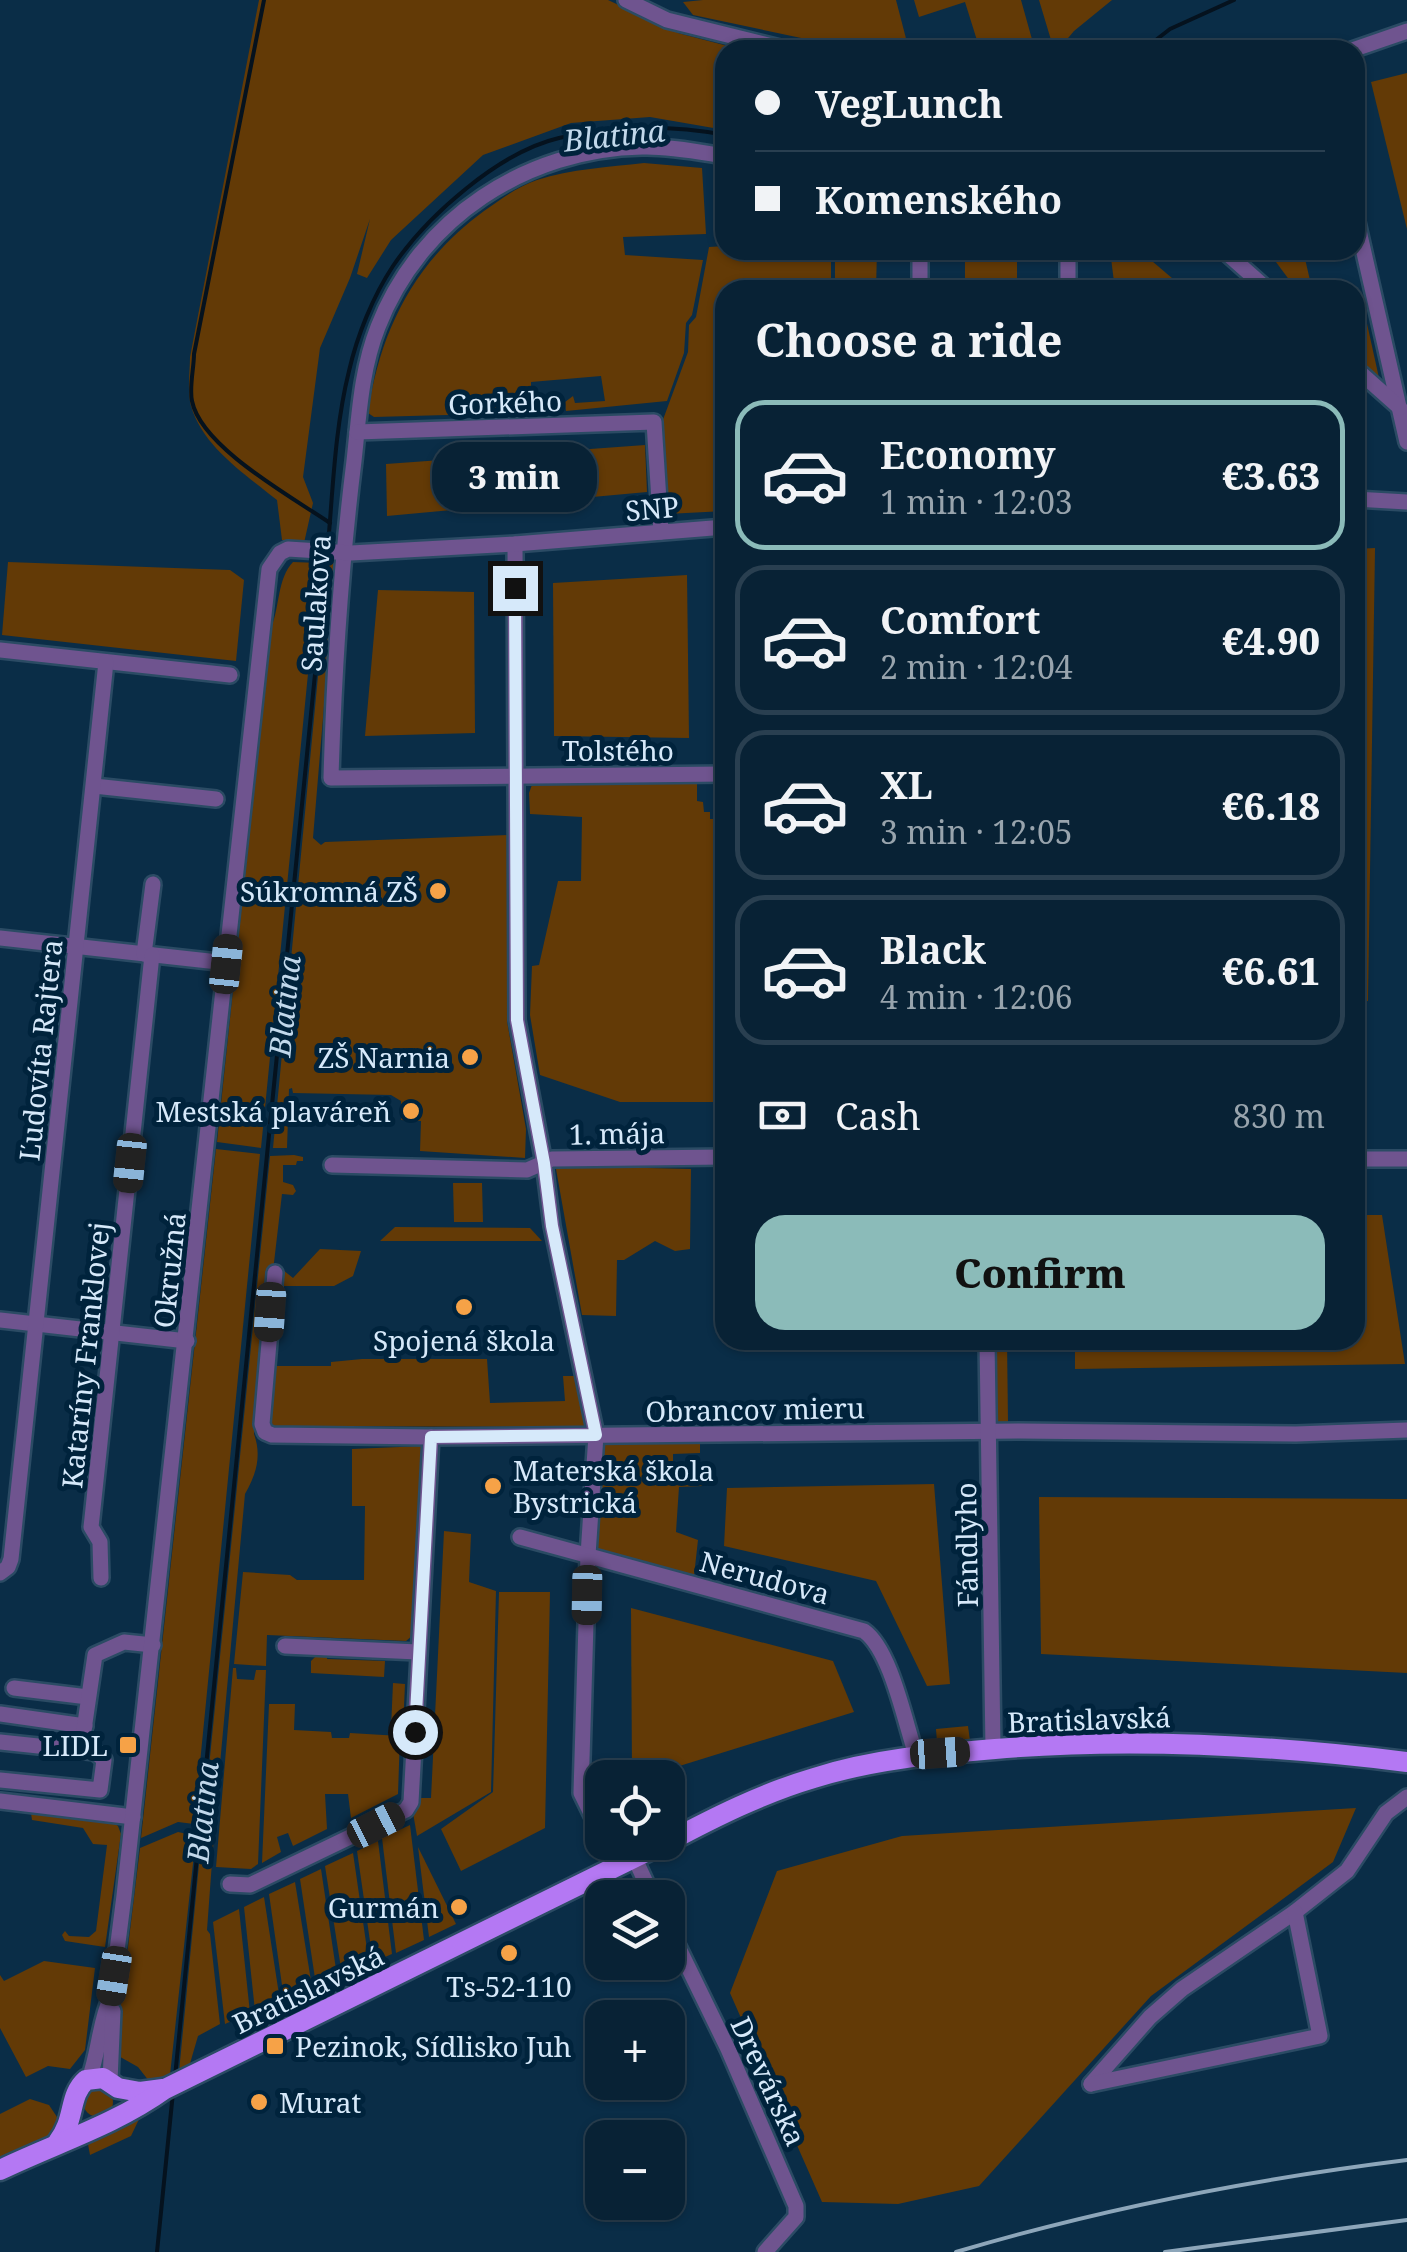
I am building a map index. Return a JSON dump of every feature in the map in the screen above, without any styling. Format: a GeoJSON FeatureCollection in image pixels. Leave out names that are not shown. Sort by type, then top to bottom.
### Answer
{"type":"FeatureCollection","features":[{"type":"Feature","properties":{"kind":"main road","name":"Bratislavská"},"geometry":{"type":"LineString","coordinates":[[685,1834],[778,1790],[834,1772],[916,1755],[1154,1742],[1326,1752],[1407,1762]]}},
{"type":"Feature","properties":{"kind":"main road","name":"Bratislavská"},"geometry":{"type":"LineString","coordinates":[[0,2170],[106,2123],[188,2077],[632,1860]]}},
{"type":"Feature","properties":{"kind":"main road"},"geometry":{"type":"LineString","coordinates":[[58,2142],[70,2126],[75,2093],[106,2082],[140,2092],[165,2089]]}},
{"type":"Feature","properties":{"kind":"main road"},"geometry":{"type":"LineString","coordinates":[[74,2107],[80,2118],[106,2123],[122,2102],[106,2082]]}},
{"type":"Feature","properties":{"kind":"street"},"geometry":{"type":"LineString","coordinates":[[626,0],[667,20],[740,40]]}},
{"type":"Feature","properties":{"kind":"street"},"geometry":{"type":"LineString","coordinates":[[1365,46],[1407,32]]}},
{"type":"Feature","properties":{"kind":"street","name":"Saulakova"},"geometry":{"type":"LineString","coordinates":[[331,778],[339,553],[368,359],[388,303],[432,240],[464,209],[502,182],[560,158],[644,146],[715,155]]}},
{"type":"Feature","properties":{"kind":"street"},"geometry":{"type":"LineString","coordinates":[[1365,257],[1407,442]]}},
{"type":"Feature","properties":{"kind":"street"},"geometry":{"type":"LineString","coordinates":[[1235,260],[1257,280]]}},
{"type":"Feature","properties":{"kind":"street"},"geometry":{"type":"LineString","coordinates":[[1365,377],[1400,408]]}},
{"type":"Feature","properties":{"kind":"street","name":"Gorkého"},"geometry":{"type":"LineString","coordinates":[[357,432],[654,422],[661,532]]}},
{"type":"Feature","properties":{"kind":"street"},"geometry":{"type":"LineString","coordinates":[[1365,500],[1407,502]]}},
{"type":"Feature","properties":{"kind":"street","name":"SNP"},"geometry":{"type":"LineString","coordinates":[[339,553],[715,528]]}},
{"type":"Feature","properties":{"kind":"street"},"geometry":{"type":"LineString","coordinates":[[515,544],[517,1020],[552,1226],[596,1435],[588,1555],[581,1792],[585,1800]]}},
{"type":"Feature","properties":{"kind":"street","name":"Okružná"},"geometry":{"type":"LineString","coordinates":[[106,2082],[114,2012],[110,1998],[187,1341],[270,569],[273,561],[288,550],[339,553]]}},
{"type":"Feature","properties":{"kind":"street"},"geometry":{"type":"LineString","coordinates":[[0,650],[230,675]]}},
{"type":"Feature","properties":{"kind":"street","name":"Ľudovíta Rajtera"},"geometry":{"type":"LineString","coordinates":[[0,1573],[11,1559],[106,662]]}},
{"type":"Feature","properties":{"kind":"street","name":"Tolstého"},"geometry":{"type":"LineString","coordinates":[[331,778],[715,774]]}},
{"type":"Feature","properties":{"kind":"street"},"geometry":{"type":"LineString","coordinates":[[94,786],[216,799]]}},
{"type":"Feature","properties":{"kind":"street","name":"Kataríny Franklovej"},"geometry":{"type":"LineString","coordinates":[[101,1578],[100,1542],[92,1527],[153,884]]}},
{"type":"Feature","properties":{"kind":"street"},"geometry":{"type":"LineString","coordinates":[[0,938],[226,964]]}},
{"type":"Feature","properties":{"kind":"street","name":"1. mája"},"geometry":{"type":"LineString","coordinates":[[332,1165],[528,1170],[552,1159],[715,1157]]}},
{"type":"Feature","properties":{"kind":"street"},"geometry":{"type":"LineString","coordinates":[[1365,1159],[1407,1159]]}},
{"type":"Feature","properties":{"kind":"street","name":"Obrancov mieru"},"geometry":{"type":"LineString","coordinates":[[276,1273],[262,1424],[265,1432],[272,1435],[1296,1434],[1407,1430]]}},
{"type":"Feature","properties":{"kind":"street"},"geometry":{"type":"LineString","coordinates":[[0,1320],[187,1341]]}},
{"type":"Feature","properties":{"kind":"street","name":"Fándlyho"},"geometry":{"type":"LineString","coordinates":[[987,1350],[993,1749]]}},
{"type":"Feature","properties":{"kind":"street"},"geometry":{"type":"LineString","coordinates":[[230,1884],[250,1885],[406,1810],[413,1794],[431,1437]]}},
{"type":"Feature","properties":{"kind":"street","name":"Nerudova"},"geometry":{"type":"LineString","coordinates":[[520,1538],[864,1631],[874,1638],[883,1656],[916,1755]]}},
{"type":"Feature","properties":{"kind":"street"},"geometry":{"type":"LineString","coordinates":[[82,1750],[97,1653],[124,1642],[152,1645]]}},
{"type":"Feature","properties":{"kind":"street"},"geometry":{"type":"LineString","coordinates":[[285,1646],[418,1652]]}},
{"type":"Feature","properties":{"kind":"street"},"geometry":{"type":"LineString","coordinates":[[14,1688],[88,1697]]}},
{"type":"Feature","properties":{"kind":"street"},"geometry":{"type":"LineString","coordinates":[[0,1714],[84,1726]]}},
{"type":"Feature","properties":{"kind":"street"},"geometry":{"type":"LineString","coordinates":[[0,1742],[82,1750],[99,1753],[103,1758],[100,1790],[0,1780]]}},
{"type":"Feature","properties":{"kind":"street"},"geometry":{"type":"LineString","coordinates":[[68,1809],[70,1787]]}},
{"type":"Feature","properties":{"kind":"street"},"geometry":{"type":"LineString","coordinates":[[1294,1912],[1320,2036],[1092,2084],[1150,2017],[1182,1989],[1294,1912],[1347,1870],[1386,1813],[1407,1797]]}},
{"type":"Feature","properties":{"kind":"street"},"geometry":{"type":"LineString","coordinates":[[0,1801],[133,1817]]}},
{"type":"Feature","properties":{"kind":"street"},"geometry":{"type":"LineString","coordinates":[[623,1860],[640,1880]]}},
{"type":"Feature","properties":{"kind":"street","name":"Drevárska"},"geometry":{"type":"LineString","coordinates":[[685,1961],[728,2048],[796,2206],[796,2217],[765,2252]]}},
{"type":"Feature","properties":{"kind":"shaded area"},"geometry":{"type":"Polygon","coordinates":[[[259,0],[608,0],[678,33],[715,43],[715,128],[650,117],[571,123],[483,155],[391,240],[367,278],[357,274],[370,219],[320,348],[303,477],[313,503],[304,543],[282,540],[277,500],[215,447],[197,421],[189,394],[190,357],[259,0]]]}},
{"type":"Feature","properties":{"kind":"shaded area"},"geometry":{"type":"Polygon","coordinates":[[[896,0],[906,40],[811,40],[693,15],[683,2],[896,0]]]}},
{"type":"Feature","properties":{"kind":"shaded area"},"geometry":{"type":"Polygon","coordinates":[[[914,0],[1021,0],[1032,40],[977,40],[965,2],[919,17],[914,0]]]}},
{"type":"Feature","properties":{"kind":"shaded area"},"geometry":{"type":"Polygon","coordinates":[[[1039,0],[1112,0],[1066,40],[1051,40],[1039,0]]]}},
{"type":"Feature","properties":{"kind":"shaded area"},"geometry":{"type":"Polygon","coordinates":[[[1407,73],[1407,229],[1371,82],[1407,73]]]}},
{"type":"Feature","properties":{"kind":"shaded area"},"geometry":{"type":"Polygon","coordinates":[[[644,163],[702,168],[706,234],[623,237],[625,255],[703,260],[692,315],[686,323],[684,353],[667,401],[566,411],[565,402],[573,396],[575,403],[605,401],[601,376],[531,382],[531,407],[544,405],[547,399],[554,412],[374,417],[368,413],[381,353],[405,300],[438,252],[460,231],[503,198],[537,180],[644,163]]]}},
{"type":"Feature","properties":{"kind":"shaded area"},"geometry":{"type":"Polygon","coordinates":[[[709,247],[715,247],[715,260],[831,260],[831,280],[715,280],[715,512],[667,514],[661,425],[688,352],[689,325],[696,317],[709,247]]]}},
{"type":"Feature","properties":{"kind":"shaded area"},"geometry":{"type":"Polygon","coordinates":[[[835,260],[877,260],[876,280],[835,280],[835,260]]]}},
{"type":"Feature","properties":{"kind":"shaded area"},"geometry":{"type":"Polygon","coordinates":[[[965,260],[1017,260],[1017,280],[965,280],[965,260]]]}},
{"type":"Feature","properties":{"kind":"shaded area"},"geometry":{"type":"Polygon","coordinates":[[[1111,260],[1151,260],[1174,280],[1114,280],[1111,260]]]}},
{"type":"Feature","properties":{"kind":"shaded area"},"geometry":{"type":"Polygon","coordinates":[[[1274,260],[1305,260],[1310,280],[1289,280],[1274,260]]]}},
{"type":"Feature","properties":{"kind":"shaded area"},"geometry":{"type":"Polygon","coordinates":[[[1365,315],[1379,378],[1365,365],[1365,315]]]}},
{"type":"Feature","properties":{"kind":"shaded area"},"geometry":{"type":"Polygon","coordinates":[[[645,445],[647,492],[387,516],[386,464],[645,445]]]}},
{"type":"Feature","properties":{"kind":"shaded area"},"geometry":{"type":"Polygon","coordinates":[[[1365,548],[1375,548],[1365,1001],[1365,548]]]}},
{"type":"Feature","properties":{"kind":"shaded area"},"geometry":{"type":"Polygon","coordinates":[[[329,561],[336,562],[313,838],[321,845],[508,835],[507,1021],[526,1129],[525,1158],[420,1151],[421,1121],[401,1120],[401,1101],[391,1095],[293,1093],[292,1088],[287,1148],[273,1148],[329,561]]]}},
{"type":"Feature","properties":{"kind":"shaded area"},"geometry":{"type":"Polygon","coordinates":[[[8,562],[230,570],[244,580],[236,661],[2,635],[8,562]]]}},
{"type":"Feature","properties":{"kind":"shaded area"},"geometry":{"type":"Polygon","coordinates":[[[293,562],[319,563],[261,1148],[217,1142],[271,628],[284,577],[293,562]]]}},
{"type":"Feature","properties":{"kind":"shaded area"},"geometry":{"type":"Polygon","coordinates":[[[687,575],[689,738],[554,736],[553,583],[687,575]]]}},
{"type":"Feature","properties":{"kind":"shaded area"},"geometry":{"type":"Polygon","coordinates":[[[378,590],[474,592],[475,733],[365,736],[378,590]]]}},
{"type":"Feature","properties":{"kind":"shaded area"},"geometry":{"type":"Polygon","coordinates":[[[533,782],[697,783],[697,801],[703,802],[710,819],[715,819],[715,1102],[620,1102],[540,1075],[530,1015],[532,966],[539,965],[558,881],[581,881],[582,817],[530,814],[533,782]]]}},
{"type":"Feature","properties":{"kind":"shaded area"},"geometry":{"type":"Polygon","coordinates":[[[216,1149],[260,1154],[194,1824],[178,1822],[141,1838],[216,1149]]]}},
{"type":"Feature","properties":{"kind":"shaded area"},"geometry":{"type":"Polygon","coordinates":[[[270,1156],[303,1157],[303,1161],[283,1165],[283,1182],[293,1185],[296,1191],[293,1195],[282,1194],[254,1434],[258,1458],[245,1494],[214,1829],[203,1827],[270,1156]]]}},
{"type":"Feature","properties":{"kind":"shaded area"},"geometry":{"type":"Polygon","coordinates":[[[556,1169],[691,1169],[690,1249],[675,1251],[655,1241],[624,1260],[617,1260],[616,1316],[582,1315],[556,1169]]]}},
{"type":"Feature","properties":{"kind":"shaded area"},"geometry":{"type":"Polygon","coordinates":[[[453,1183],[482,1183],[483,1222],[454,1222],[453,1183]]]}},
{"type":"Feature","properties":{"kind":"shaded area"},"geometry":{"type":"Polygon","coordinates":[[[1365,1215],[1382,1215],[1405,1364],[1075,1369],[1075,1350],[1365,1350],[1365,1215]]]}},
{"type":"Feature","properties":{"kind":"shaded area"},"geometry":{"type":"Polygon","coordinates":[[[395,1227],[530,1228],[542,1241],[380,1241],[395,1227]]]}},
{"type":"Feature","properties":{"kind":"shaded area"},"geometry":{"type":"Polygon","coordinates":[[[320,1249],[361,1251],[353,1276],[334,1286],[280,1286],[283,1270],[293,1278],[320,1249]]]}},
{"type":"Feature","properties":{"kind":"shaded area"},"geometry":{"type":"Polygon","coordinates":[[[992,1350],[1007,1350],[1008,1422],[993,1422],[992,1350]]]}},
{"type":"Feature","properties":{"kind":"shaded area"},"geometry":{"type":"Polygon","coordinates":[[[487,1359],[490,1403],[565,1401],[563,1376],[575,1376],[585,1427],[274,1426],[267,1418],[271,1366],[331,1366],[331,1362],[487,1359]]]}},
{"type":"Feature","properties":{"kind":"shaded area"},"geometry":{"type":"Polygon","coordinates":[[[700,1439],[700,1453],[673,1454],[673,1472],[702,1473],[702,1486],[679,1487],[676,1532],[698,1540],[694,1576],[596,1550],[603,1446],[613,1441],[700,1439]]]}},
{"type":"Feature","properties":{"kind":"shaded area"},"geometry":{"type":"Polygon","coordinates":[[[423,1446],[412,1636],[406,1641],[267,1635],[266,1666],[234,1664],[243,1572],[290,1575],[297,1580],[364,1580],[365,1506],[352,1506],[352,1449],[423,1446]]]}},
{"type":"Feature","properties":{"kind":"shaded area"},"geometry":{"type":"Polygon","coordinates":[[[934,1484],[950,1684],[927,1686],[876,1581],[724,1546],[727,1488],[934,1484]]]}},
{"type":"Feature","properties":{"kind":"shaded area"},"geometry":{"type":"Polygon","coordinates":[[[1039,1497],[1407,1499],[1407,1673],[1041,1654],[1039,1497]]]}},
{"type":"Feature","properties":{"kind":"shaded area"},"geometry":{"type":"Polygon","coordinates":[[[444,1531],[471,1534],[469,1582],[496,1591],[491,1792],[417,1836],[413,1813],[417,1798],[431,1798],[444,1531]]]}},
{"type":"Feature","properties":{"kind":"shaded area"},"geometry":{"type":"Polygon","coordinates":[[[499,1592],[550,1592],[545,1828],[461,1871],[441,1829],[493,1792],[499,1592]]]}},
{"type":"Feature","properties":{"kind":"shaded area"},"geometry":{"type":"Polygon","coordinates":[[[631,1608],[833,1661],[854,1712],[685,1764],[685,1760],[632,1760],[631,1608]]]}},
{"type":"Feature","properties":{"kind":"shaded area"},"geometry":{"type":"Polygon","coordinates":[[[320,1652],[327,1652],[327,1659],[385,1661],[384,1677],[311,1673],[311,1661],[320,1652]]]}},
{"type":"Feature","properties":{"kind":"shaded area"},"geometry":{"type":"Polygon","coordinates":[[[233,1668],[237,1679],[254,1680],[256,1670],[266,1670],[258,1864],[251,1869],[216,1867],[233,1668]]]}},
{"type":"Feature","properties":{"kind":"shaded area"},"geometry":{"type":"Polygon","coordinates":[[[393,1683],[405,1684],[403,1729],[391,1728],[393,1683]]]}},
{"type":"Feature","properties":{"kind":"shaded area"},"geometry":{"type":"Polygon","coordinates":[[[269,1704],[295,1704],[294,1730],[331,1732],[332,1738],[349,1738],[350,1733],[400,1736],[398,1794],[351,1818],[348,1794],[325,1794],[327,1829],[293,1846],[288,1833],[277,1837],[281,1852],[262,1863],[269,1704]]]}},
{"type":"Feature","properties":{"kind":"shaded area"},"geometry":{"type":"Polygon","coordinates":[[[968,1726],[970,1741],[937,1743],[936,1729],[968,1726]]]}},
{"type":"Feature","properties":{"kind":"shaded area"},"geometry":{"type":"Polygon","coordinates":[[[1356,1808],[1333,1862],[1151,1996],[979,2186],[898,2204],[822,2202],[730,1993],[777,1871],[902,1836],[1356,1808]]]}},
{"type":"Feature","properties":{"kind":"shaded area"},"geometry":{"type":"Polygon","coordinates":[[[31,1813],[111,1821],[118,1826],[121,1834],[105,1947],[65,1941],[62,1935],[65,1931],[69,1936],[89,1937],[96,1931],[107,1845],[93,1844],[83,1828],[32,1820],[31,1813]]]}},
{"type":"Feature","properties":{"kind":"shaded area"},"geometry":{"type":"Polygon","coordinates":[[[410,1825],[424,1940],[396,1953],[382,1838],[410,1825]]]}},
{"type":"Feature","properties":{"kind":"shaded area"},"geometry":{"type":"Polygon","coordinates":[[[178,1832],[196,1836],[170,2075],[149,2081],[138,2067],[115,2054],[140,1848],[178,1832]]]}},
{"type":"Feature","properties":{"kind":"shaded area"},"geometry":{"type":"Polygon","coordinates":[[[202,1833],[214,1835],[207,1930],[220,2024],[198,2036],[189,2067],[179,2072],[202,1833]]]}},
{"type":"Feature","properties":{"kind":"shaded area"},"geometry":{"type":"Polygon","coordinates":[[[378,1841],[392,1954],[373,1962],[357,1851],[378,1841]]]}},
{"type":"Feature","properties":{"kind":"shaded area"},"geometry":{"type":"Polygon","coordinates":[[[418,1847],[456,1924],[429,1937],[418,1847]]]}},
{"type":"Feature","properties":{"kind":"shaded area"},"geometry":{"type":"Polygon","coordinates":[[[353,1853],[369,1963],[342,1975],[325,1866],[353,1853]]]}},
{"type":"Feature","properties":{"kind":"shaded area"},"geometry":{"type":"Polygon","coordinates":[[[321,1869],[337,1976],[316,1985],[300,1879],[321,1869]]]}},
{"type":"Feature","properties":{"kind":"shaded area"},"geometry":{"type":"Polygon","coordinates":[[[295,1882],[312,1987],[284,1999],[269,1894],[295,1882]]]}},
{"type":"Feature","properties":{"kind":"shaded area"},"geometry":{"type":"Polygon","coordinates":[[[264,1897],[280,2001],[255,2011],[244,1907],[264,1897]]]}},
{"type":"Feature","properties":{"kind":"shaded area"},"geometry":{"type":"Polygon","coordinates":[[[239,1909],[250,2013],[225,2024],[213,1922],[239,1909]]]}},
{"type":"Feature","properties":{"kind":"shaded area"},"geometry":{"type":"Polygon","coordinates":[[[44,1961],[95,1968],[85,2050],[70,2069],[48,2066],[26,2077],[0,2028],[0,1975],[4,1981],[44,1961]]]}},
{"type":"Feature","properties":{"kind":"shaded area"},"geometry":{"type":"Polygon","coordinates":[[[98,2087],[109,2091],[113,2102],[109,2113],[98,2117],[87,2113],[83,2102],[87,2091],[98,2087]]]}},
{"type":"Feature","properties":{"kind":"shaded area"},"geometry":{"type":"Polygon","coordinates":[[[30,2099],[49,2105],[63,2126],[59,2134],[0,2163],[0,2114],[30,2099]]]}},
{"type":"Feature","properties":{"kind":"shaded area"},"geometry":{"type":"Polygon","coordinates":[[[141,2115],[131,2136],[90,2155],[87,2139],[111,2134],[141,2115]]]}},
{"type":"Feature","properties":{"kind":"waterway"},"geometry":{"type":"LineString","coordinates":[[264,0],[194,354],[191,396],[199,418],[230,453],[330,523]]}},
{"type":"Feature","properties":{"kind":"waterway","name":"Blatina"},"geometry":{"type":"LineString","coordinates":[[1156,40],[1170,29],[1234,0]]}},
{"type":"Feature","properties":{"kind":"waterway","name":"Blatina"},"geometry":{"type":"LineString","coordinates":[[328,545],[341,414],[356,344],[386,278],[425,227],[489,171],[536,145],[600,131],[642,128],[715,134]]}},
{"type":"Feature","properties":{"kind":"waterway","name":"Blatina"},"geometry":{"type":"LineString","coordinates":[[175,2077],[327,554]]}},
{"type":"Feature","properties":{"kind":"waterway","name":"Blatina"},"geometry":{"type":"LineString","coordinates":[[157,2252],[173,2092]]}},
{"type":"Feature","properties":{"kind":"railway"},"geometry":{"type":"LineString","coordinates":[[956,2252],[1180,2197],[1407,2160]]}},
{"type":"Feature","properties":{"kind":"railway"},"geometry":{"type":"LineString","coordinates":[[1165,2252],[1407,2220]]}},
{"type":"Feature","properties":{"kind":"place","name":"Súkromná ZŠ"},"geometry":{"type":"Point","coordinates":[438,891]}},
{"type":"Feature","properties":{"kind":"place","name":"ZŠ Narnia"},"geometry":{"type":"Point","coordinates":[470,1057]}},
{"type":"Feature","properties":{"kind":"place","name":"Mestská plaváreň"},"geometry":{"type":"Point","coordinates":[411,1111]}},
{"type":"Feature","properties":{"kind":"place","name":"Spojená škola"},"geometry":{"type":"Point","coordinates":[464,1307]}},
{"type":"Feature","properties":{"kind":"place","name":"Materská škola Bystrická"},"geometry":{"type":"Point","coordinates":[493,1486]}},
{"type":"Feature","properties":{"kind":"place","name":"LIDL"},"geometry":{"type":"Point","coordinates":[128,1745]}},
{"type":"Feature","properties":{"kind":"place","name":"Gurmán"},"geometry":{"type":"Point","coordinates":[459,1907]}},
{"type":"Feature","properties":{"kind":"place","name":"Ts-52-110"},"geometry":{"type":"Point","coordinates":[509,1953]}},
{"type":"Feature","properties":{"kind":"place","name":"Pezinok, Sídlisko Juh"},"geometry":{"type":"Point","coordinates":[275,2046]}},
{"type":"Feature","properties":{"kind":"place","name":"Murat"},"geometry":{"type":"Point","coordinates":[259,2102]}},
{"type":"Feature","properties":{"kind":"route"},"geometry":{"type":"LineString","coordinates":[[415,1732],[431,1437],[596,1435],[552,1226],[517,1020],[515,588]]}}]}
